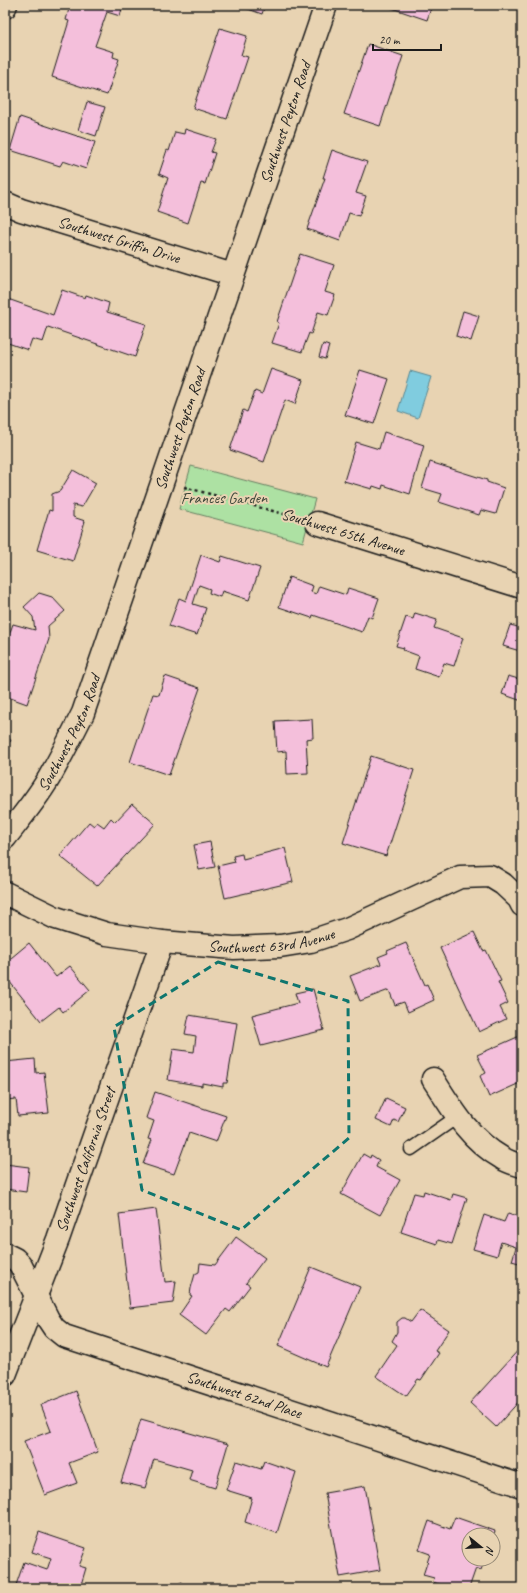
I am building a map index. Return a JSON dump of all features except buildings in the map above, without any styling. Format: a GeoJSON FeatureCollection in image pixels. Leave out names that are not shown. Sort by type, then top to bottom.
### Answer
{"type":"FeatureCollection","features":[{"type":"Feature","properties":{"kind":"street","name":"Southwest Peyton Road"},"geometry":{"type":"LineString","coordinates":[[5,838],[32,804],[48,779],[66,748],[83,713],[326,5]]}},
{"type":"Feature","properties":{"kind":"street","name":"Southwest Griffin Drive"},"geometry":{"type":"LineString","coordinates":[[5,203],[29,212],[233,275]]}},
{"type":"Feature","properties":{"kind":"street","name":"Southwest 65th Avenue"},"geometry":{"type":"LineString","coordinates":[[317,522],[522,587]]}},
{"type":"Feature","properties":{"kind":"street","name":"Southwest 63rd Avenue"},"geometry":{"type":"LineString","coordinates":[[5,892],[56,918],[100,932],[162,942],[234,948],[280,946],[311,942],[348,929],[460,877],[490,876],[503,884],[518,899],[522,906]]}},
{"type":"Feature","properties":{"kind":"street","name":"Southwest California Street"},"geometry":{"type":"LineString","coordinates":[[5,1375],[58,1239],[162,942]]}},
{"type":"Feature","properties":{"kind":"street"},"geometry":{"type":"LineString","coordinates":[[433,1079],[457,1117],[473,1136],[502,1158],[522,1166]]}},
{"type":"Feature","properties":{"kind":"street","name":"Southwest 62nd Place"},"geometry":{"type":"LineString","coordinates":[[5,1254],[15,1259],[20,1264],[48,1319],[54,1328],[64,1336],[522,1486]]}},
{"type":"Feature","properties":{"kind":"lane"},"geometry":{"type":"LineString","coordinates":[[411,1149],[457,1117]]}},
{"type":"Feature","properties":{"kind":"path","name":"Southwest 65th Avenue"},"geometry":{"type":"LineString","coordinates":[[162,482],[317,522]]}},
{"type":"Feature","properties":{"kind":"highlighted area"},"geometry":{"type":"Polygon","coordinates":[[[218,962],[348,1001],[349,1138],[241,1230],[142,1190],[114,1027],[218,962]]]}},
{"type":"Feature","properties":{"kind":"green space","name":"Frances Garden"},"geometry":{"type":"Polygon","coordinates":[[[191,466],[315,499],[303,542],[179,509],[191,466]]]}},
{"type":"Feature","properties":{"kind":"water"},"geometry":{"type":"Polygon","coordinates":[[[410,371],[431,377],[418,418],[398,411],[410,371]]]}}]}
